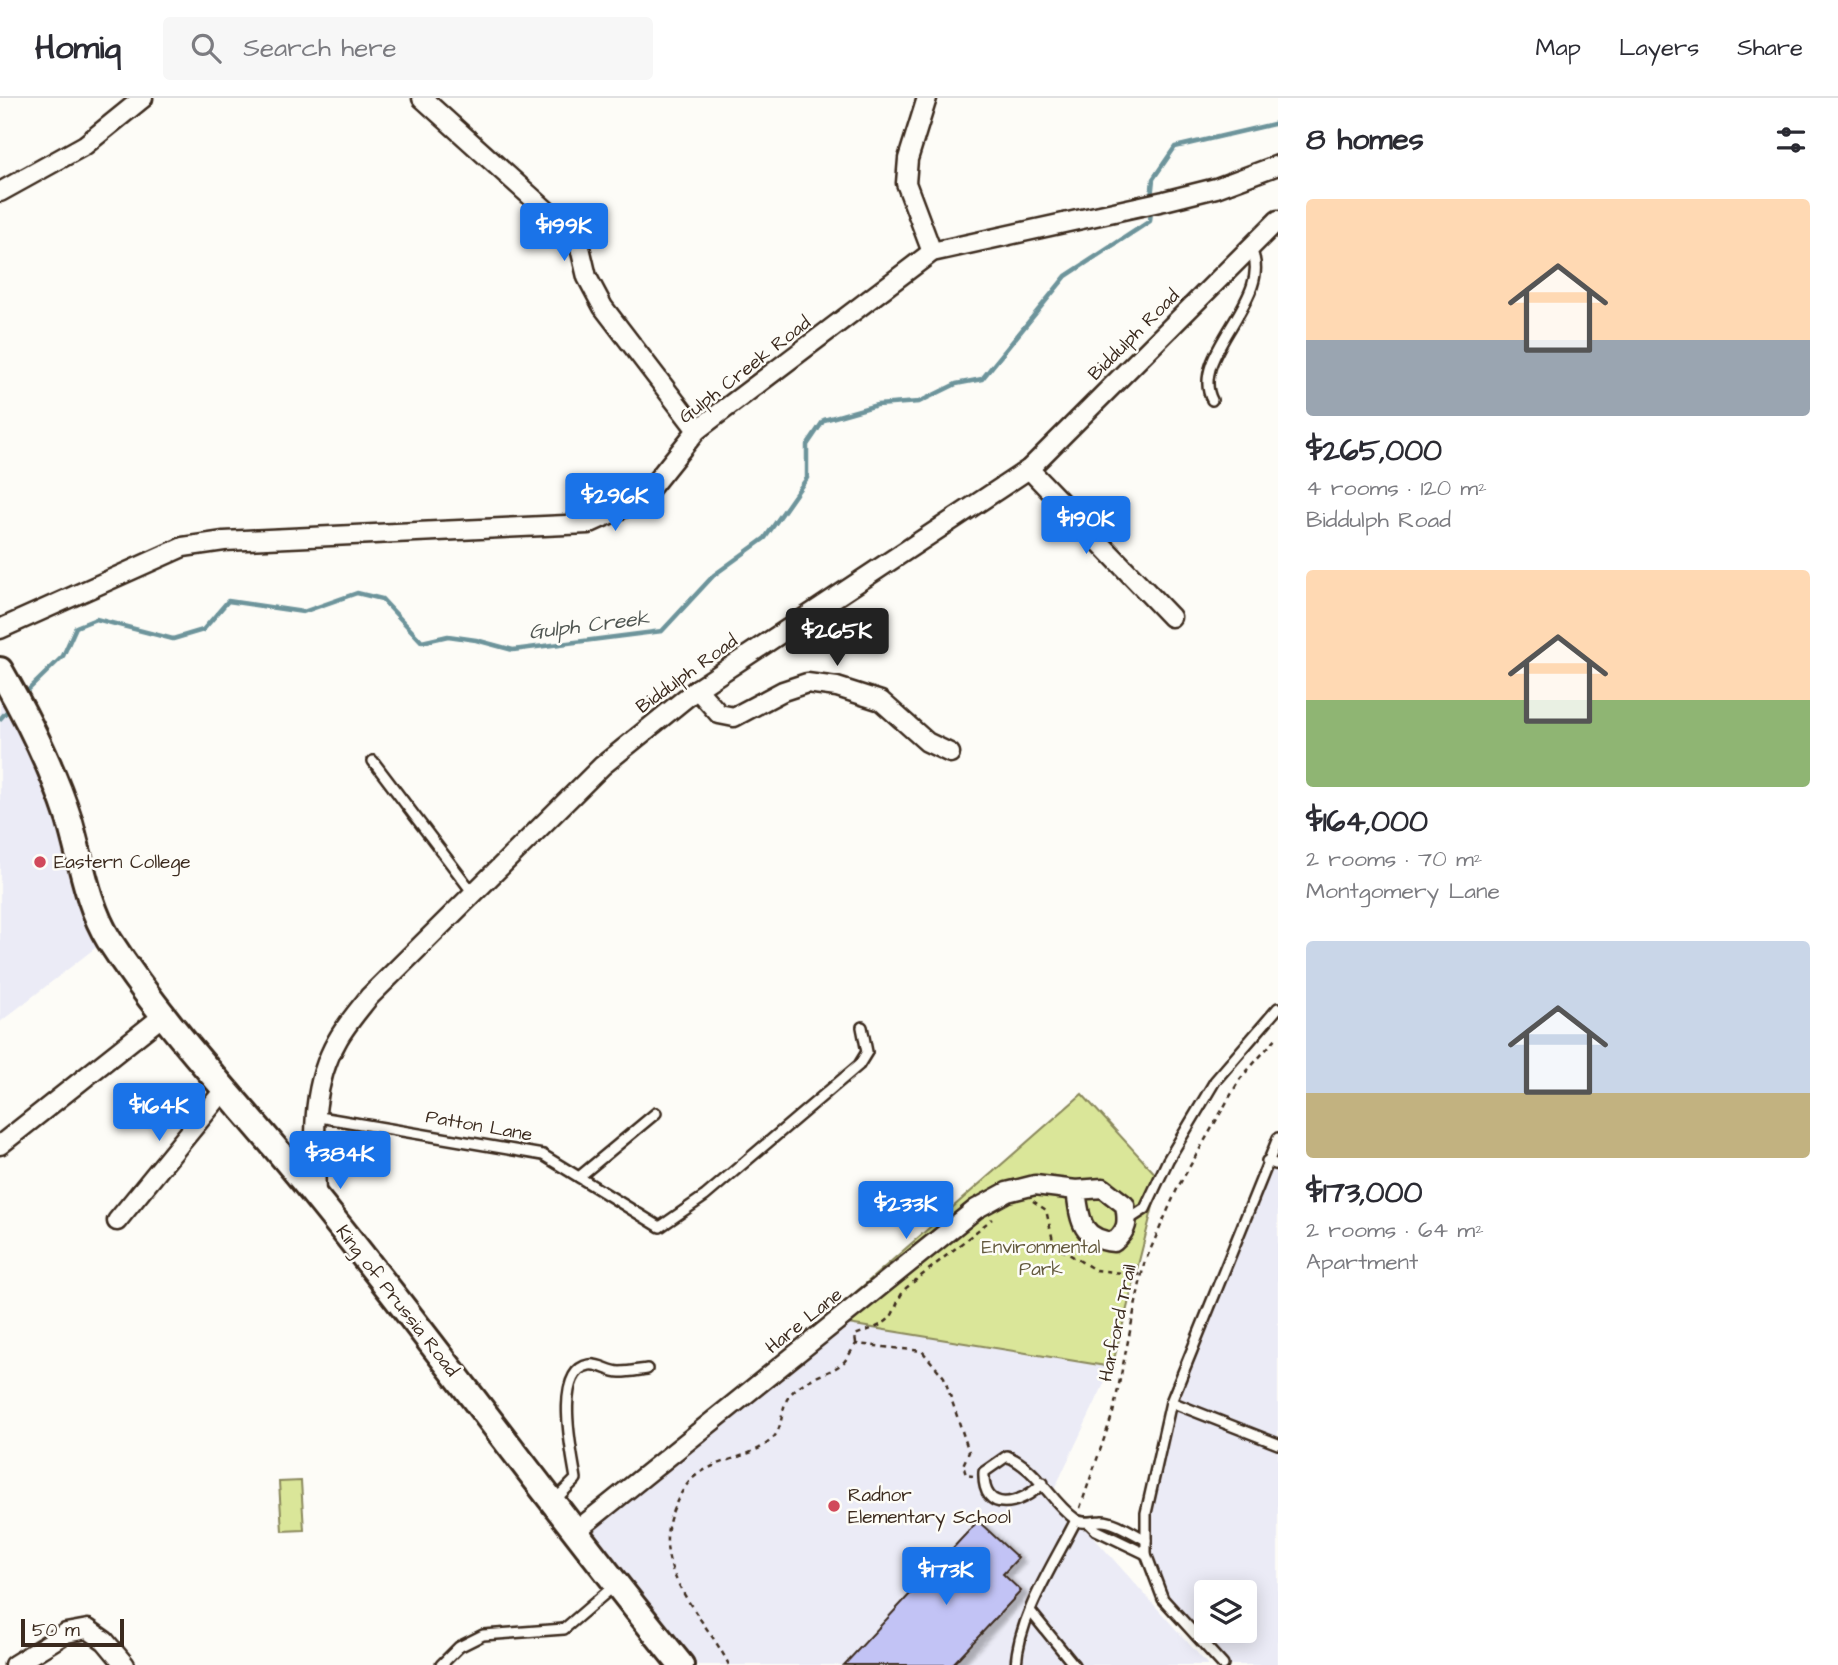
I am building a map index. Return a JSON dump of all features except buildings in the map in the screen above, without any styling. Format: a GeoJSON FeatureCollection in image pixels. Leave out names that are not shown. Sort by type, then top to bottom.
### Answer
{"type":"FeatureCollection","features":[{"type":"Feature","properties":{"kind":"street"},"geometry":{"type":"LineString","coordinates":[[0,192],[85,145],[143,98]]}},
{"type":"Feature","properties":{"kind":"street"},"geometry":{"type":"LineString","coordinates":[[422,98],[578,239],[587,277],[603,307],[697,430]]}},
{"type":"Feature","properties":{"kind":"street"},"geometry":{"type":"LineString","coordinates":[[927,98],[908,159],[906,183],[932,252]]}},
{"type":"Feature","properties":{"kind":"street","name":"Gulph Creek Road"},"geometry":{"type":"LineString","coordinates":[[0,629],[183,547],[224,541],[588,524],[641,500],[697,430],[932,252],[1216,188],[1278,165]]}},
{"type":"Feature","properties":{"kind":"street","name":"Biddulph Road"},"geometry":{"type":"LineString","coordinates":[[316,1197],[314,1116],[321,1075],[337,1041],[369,997],[602,766],[697,689],[1029,469],[1278,220]]}},
{"type":"Feature","properties":{"kind":"street"},"geometry":{"type":"LineString","coordinates":[[1029,469],[1171,617]]}},
{"type":"Feature","properties":{"kind":"street"},"geometry":{"type":"LineString","coordinates":[[697,689],[719,714],[734,717],[783,691],[807,683],[836,687],[881,701],[927,741],[950,753]]}},
{"type":"Feature","properties":{"kind":"street","name":"King of Prussia Road"},"geometry":{"type":"LineString","coordinates":[[11,689],[53,776],[94,907],[108,938],[164,1015],[316,1197],[615,1585],[681,1665]]}},
{"type":"Feature","properties":{"kind":"street"},"geometry":{"type":"LineString","coordinates":[[0,1145],[164,1015]]}},
{"type":"Feature","properties":{"kind":"street"},"geometry":{"type":"LineString","coordinates":[[117,1221],[225,1089]]}},
{"type":"Feature","properties":{"kind":"street","name":"Hare Lane"},"geometry":{"type":"LineString","coordinates":[[576,1531],[976,1209],[1007,1192],[1035,1185],[1076,1190],[1103,1188],[1125,1205],[1128,1220]]}},
{"type":"Feature","properties":{"kind":"street"},"geometry":{"type":"LineString","coordinates":[[1076,1190],[1080,1219],[1087,1232],[1097,1240],[1114,1242],[1125,1232],[1128,1220]]}},
{"type":"Feature","properties":{"kind":"street"},"geometry":{"type":"LineString","coordinates":[[14,1665],[66,1633],[88,1629],[106,1641],[125,1665]]}},
{"type":"Feature","properties":{"kind":"lane"},"geometry":{"type":"LineString","coordinates":[[1212,400],[1206,388],[1213,362],[1233,336],[1259,283],[1257,256],[1250,248]]}},
{"type":"Feature","properties":{"kind":"lane"},"geometry":{"type":"LineString","coordinates":[[373,761],[473,892]]}},
{"type":"Feature","properties":{"kind":"lane"},"geometry":{"type":"LineString","coordinates":[[1128,1220],[1145,1209],[1168,1160],[1215,1081],[1278,1008]]}},
{"type":"Feature","properties":{"kind":"lane","name":"Patton Lane"},"geometry":{"type":"LineString","coordinates":[[314,1116],[543,1154],[660,1227],[705,1196],[859,1065],[867,1052],[862,1027]]}},
{"type":"Feature","properties":{"kind":"lane"},"geometry":{"type":"LineString","coordinates":[[579,1177],[656,1113]]}},
{"type":"Feature","properties":{"kind":"lane"},"geometry":{"type":"LineString","coordinates":[[1223,1665],[1163,1599],[1146,1554],[1152,1482],[1171,1402],[1278,1138]]}},
{"type":"Feature","properties":{"kind":"lane"},"geometry":{"type":"LineString","coordinates":[[1267,1161],[1278,1165]]}},
{"type":"Feature","properties":{"kind":"lane"},"geometry":{"type":"LineString","coordinates":[[553,1502],[576,1479],[567,1403],[569,1377],[579,1367],[593,1364],[618,1372],[647,1368]]}},
{"type":"Feature","properties":{"kind":"lane"},"geometry":{"type":"LineString","coordinates":[[1171,1402],[1278,1444]]}},
{"type":"Feature","properties":{"kind":"lane"},"geometry":{"type":"LineString","coordinates":[[1043,1483],[1025,1498],[1004,1503],[991,1497],[984,1486],[984,1472],[1007,1456],[1023,1462],[1043,1483],[1076,1520],[1089,1523],[1103,1520],[1146,1540]]}},
{"type":"Feature","properties":{"kind":"lane"},"geometry":{"type":"LineString","coordinates":[[1016,1665],[1018,1647],[1031,1612],[1076,1520]]}},
{"type":"Feature","properties":{"kind":"lane"},"geometry":{"type":"LineString","coordinates":[[1089,1523],[1096,1530],[1146,1554]]}},
{"type":"Feature","properties":{"kind":"lane"},"geometry":{"type":"LineString","coordinates":[[441,1665],[459,1647],[483,1635],[564,1629],[615,1585]]}},
{"type":"Feature","properties":{"kind":"lane"},"geometry":{"type":"LineString","coordinates":[[1031,1612],[1074,1665]]}},
{"type":"Feature","properties":{"kind":"path","name":"Harford Trail"},"geometry":{"type":"LineString","coordinates":[[1076,1520],[1114,1413],[1142,1275],[1178,1187],[1233,1091],[1278,1036]]}},
{"type":"Feature","properties":{"kind":"path"},"geometry":{"type":"LineString","coordinates":[[1024,1204],[1034,1201],[1046,1210],[1054,1245],[1085,1264],[1095,1270],[1142,1275]]}},
{"type":"Feature","properties":{"kind":"path"},"geometry":{"type":"LineString","coordinates":[[730,1665],[718,1642],[677,1585],[668,1556],[666,1527],[691,1479],[713,1464],[758,1451],[775,1436],[788,1396],[812,1376],[842,1363],[856,1344],[855,1335],[882,1324],[893,1315],[898,1299],[906,1288],[999,1214]]}},
{"type":"Feature","properties":{"kind":"path"},"geometry":{"type":"LineString","coordinates":[[856,1344],[922,1351],[944,1377],[968,1452],[963,1465],[967,1475],[984,1479]]}},
{"type":"Feature","properties":{"kind":"shaded area","name":"Eastern College"},"geometry":{"type":"Polygon","coordinates":[[[0,670],[108,938],[0,1022],[0,670]]]}},
{"type":"Feature","properties":{"kind":"shaded area"},"geometry":{"type":"Polygon","coordinates":[[[1278,1138],[1278,1665],[1223,1665],[1203,1643],[1257,1643],[1257,1580],[1194,1580],[1194,1633],[1163,1599],[1146,1554],[1146,1513],[1171,1402],[1278,1138]]]}},
{"type":"Feature","properties":{"kind":"shaded area","name":"Radnor Elementary School"},"geometry":{"type":"Polygon","coordinates":[[[824,1320],[1112,1367],[1053,1492],[1208,1665],[681,1665],[576,1531],[824,1320]]]}},
{"type":"Feature","properties":{"kind":"green space","name":"Environmental Park"},"geometry":{"type":"Polygon","coordinates":[[[1082,1094],[1160,1179],[1112,1367],[824,1320],[1082,1094]]]}},
{"type":"Feature","properties":{"kind":"green space"},"geometry":{"type":"Polygon","coordinates":[[[301,1481],[304,1530],[282,1531],[279,1482],[301,1481]]]}},
{"type":"Feature","properties":{"kind":"waterway","name":"Gulph Creek"},"geometry":{"type":"LineString","coordinates":[[1151,198],[1153,179],[1175,147],[1278,123]]}},
{"type":"Feature","properties":{"kind":"waterway","name":"Gulph Creek"},"geometry":{"type":"LineString","coordinates":[[22,696],[63,656],[76,627],[96,619],[173,639],[203,630],[228,601],[303,612],[357,593],[382,599],[422,642],[448,636],[513,650],[662,631],[714,575],[765,538],[807,478],[807,445],[824,420],[877,405],[919,402],[956,384],[982,379],[1066,276],[1150,221],[1151,210]]}},
{"type":"Feature","properties":{"kind":"waterway","name":"Gulph Creek"},"geometry":{"type":"LineString","coordinates":[[0,719],[11,707]]}},
{"type":"Feature","properties":{"kind":"place","name":"Eastern College"},"geometry":{"type":"Point","coordinates":[40,862]}},
{"type":"Feature","properties":{"kind":"place","name":"Radnor Elementary School"},"geometry":{"type":"Point","coordinates":[834,1506]}}]}
